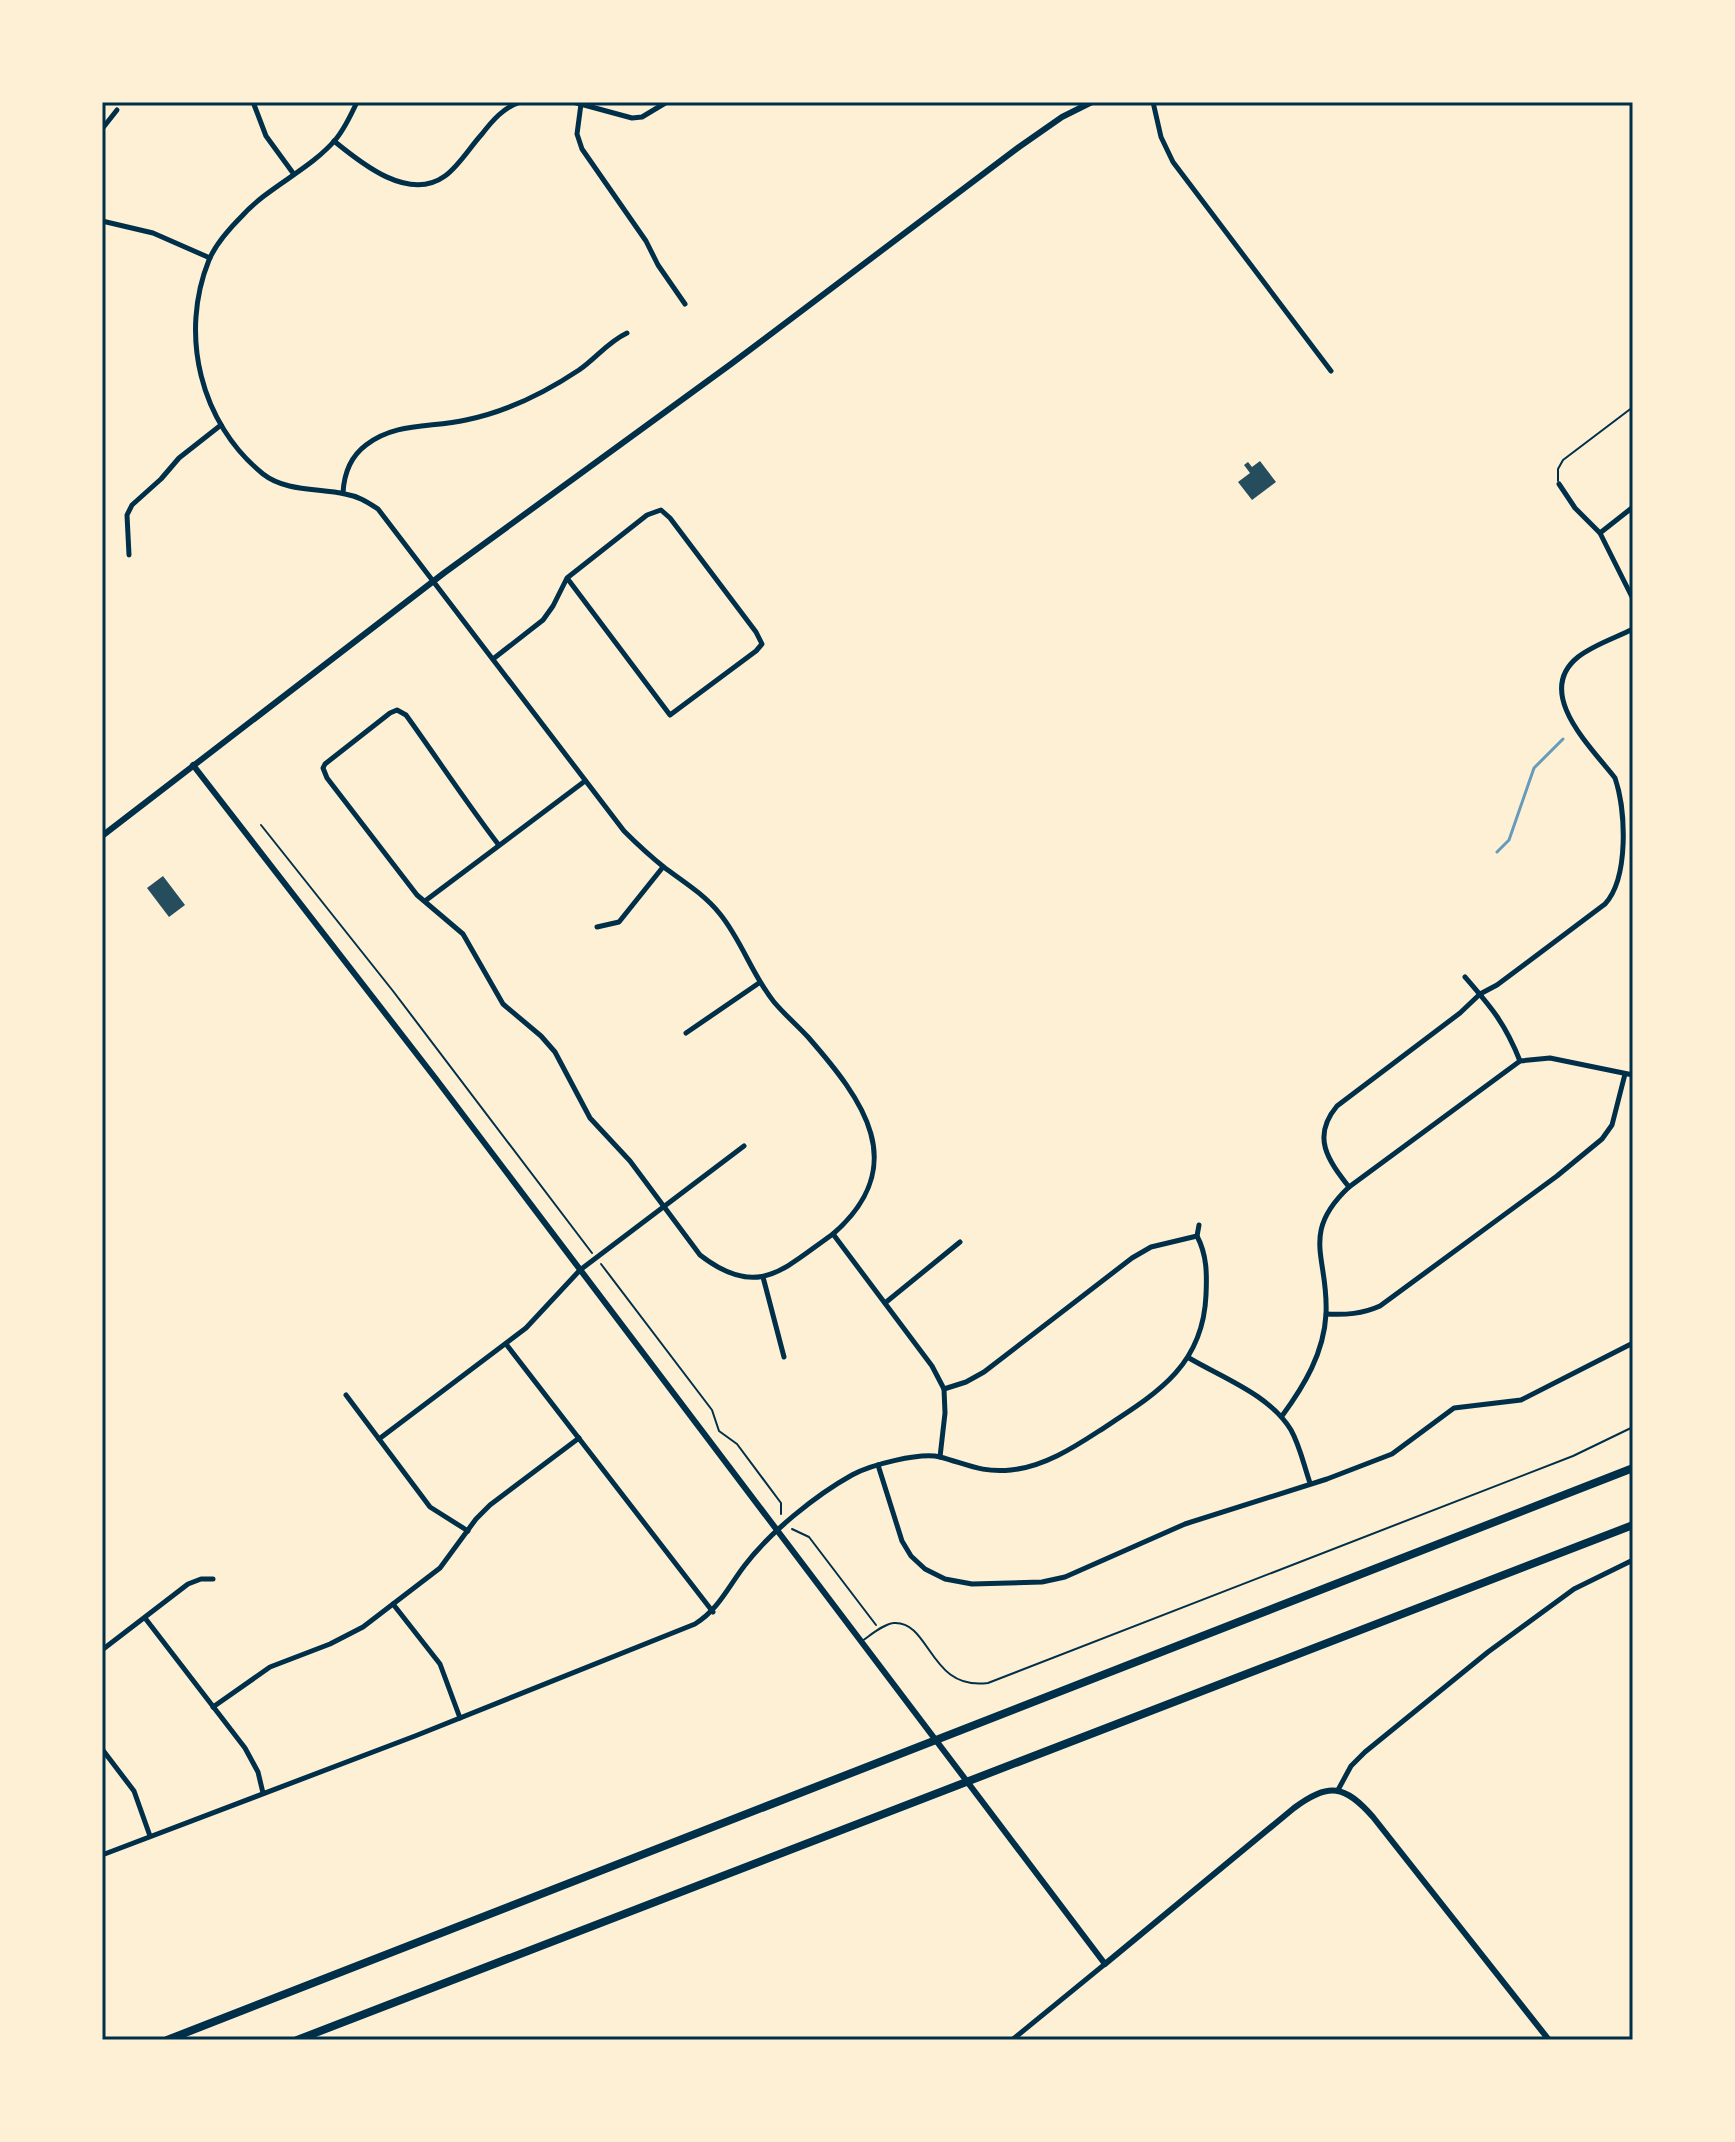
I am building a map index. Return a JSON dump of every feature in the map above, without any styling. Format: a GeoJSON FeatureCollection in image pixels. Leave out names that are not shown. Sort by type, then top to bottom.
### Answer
{"type":"FeatureCollection","features":[{"type":"Feature","properties":{"kind":"highway"},"geometry":{"type":"LineString","coordinates":[[167,2040],[1633,1468]]}},
{"type":"Feature","properties":{"kind":"highway"},"geometry":{"type":"LineString","coordinates":[[297,2040],[1633,1525]]}},
{"type":"Feature","properties":{"kind":"street"},"geometry":{"type":"LineString","coordinates":[[253,102],[266,136],[293,173]]}},
{"type":"Feature","properties":{"kind":"street"},"geometry":{"type":"LineString","coordinates":[[357,102],[334,141],[244,213],[210,258],[199,295],[195,325],[196,360],[205,394],[221,425],[266,477],[291,486],[343,493],[360,498],[378,509],[624,831],[663,867],[706,898],[720,914],[759,983],[810,1039],[867,1117],[874,1157],[870,1185],[856,1211],[833,1234],[780,1271],[763,1277],[741,1276],[715,1266],[700,1255],[630,1161],[590,1118],[555,1052],[503,1004],[473,946],[417,895],[336,790],[323,768],[329,760],[397,710],[406,715],[449,774],[456,790],[498,844]]}},
{"type":"Feature","properties":{"kind":"street"},"geometry":{"type":"LineString","coordinates":[[334,141],[372,169],[408,184],[425,186],[449,174],[494,120],[520,102]]}},
{"type":"Feature","properties":{"kind":"street"},"geometry":{"type":"LineString","coordinates":[[573,102],[632,118],[642,117],[667,102]]}},
{"type":"Feature","properties":{"kind":"street"},"geometry":{"type":"LineString","coordinates":[[102,836],[434,582],[1008,156],[1062,117],[1092,102]]}},
{"type":"Feature","properties":{"kind":"street"},"geometry":{"type":"LineString","coordinates":[[1153,102],[1161,137],[1173,162],[1331,371]]}},
{"type":"Feature","properties":{"kind":"street"},"geometry":{"type":"LineString","coordinates":[[581,104],[577,134],[582,149],[685,304]]}},
{"type":"Feature","properties":{"kind":"street"},"geometry":{"type":"LineString","coordinates":[[102,129],[117,110]]}},
{"type":"Feature","properties":{"kind":"street"},"geometry":{"type":"LineString","coordinates":[[102,221],[153,233],[210,258]]}},
{"type":"Feature","properties":{"kind":"street"},"geometry":{"type":"LineString","coordinates":[[343,493],[343,479],[353,458],[380,436],[399,428],[467,420],[530,397],[580,369],[612,340],[627,333]]}},
{"type":"Feature","properties":{"kind":"street"},"geometry":{"type":"LineString","coordinates":[[129,555],[127,515],[132,505],[179,458],[221,425]]}},
{"type":"Feature","properties":{"kind":"street"},"geometry":{"type":"LineString","coordinates":[[1559,484],[1575,508],[1600,533],[1633,599]]}},
{"type":"Feature","properties":{"kind":"street"},"geometry":{"type":"LineString","coordinates":[[1600,533],[1633,507]]}},
{"type":"Feature","properties":{"kind":"street"},"geometry":{"type":"LineString","coordinates":[[493,659],[543,620],[567,578],[647,515],[661,510],[756,632],[762,644],[670,715],[567,578]]}},
{"type":"Feature","properties":{"kind":"street"},"geometry":{"type":"LineString","coordinates":[[1349,1187],[1325,1151],[1325,1127],[1332,1112],[1344,1099],[1460,1013],[1480,994],[1497,985],[1605,904],[1615,891],[1624,833],[1618,788],[1615,778],[1570,720],[1561,693],[1565,673],[1578,657],[1633,629]]}},
{"type":"Feature","properties":{"kind":"street"},"geometry":{"type":"LineString","coordinates":[[193,765],[1105,1964]]}},
{"type":"Feature","properties":{"kind":"street"},"geometry":{"type":"LineString","coordinates":[[425,901],[585,781]]}},
{"type":"Feature","properties":{"kind":"street"},"geometry":{"type":"LineString","coordinates":[[597,927],[619,922],[663,867]]}},
{"type":"Feature","properties":{"kind":"street"},"geometry":{"type":"LineString","coordinates":[[1465,977],[1497,1014],[1520,1061]]}},
{"type":"Feature","properties":{"kind":"street"},"geometry":{"type":"LineString","coordinates":[[686,1033],[759,983]]}},
{"type":"Feature","properties":{"kind":"street"},"geometry":{"type":"LineString","coordinates":[[1282,1416],[1298,1394],[1317,1356],[1326,1314],[1320,1232],[1333,1202],[1520,1061],[1550,1058],[1633,1075]]}},
{"type":"Feature","properties":{"kind":"street"},"geometry":{"type":"LineString","coordinates":[[1326,1314],[1367,1312],[1380,1306],[1557,1176],[1602,1139],[1612,1125],[1625,1074]]}},
{"type":"Feature","properties":{"kind":"street"},"geometry":{"type":"LineString","coordinates":[[379,1439],[506,1344],[538,1317],[580,1270],[744,1146]]}},
{"type":"Feature","properties":{"kind":"street"},"geometry":{"type":"LineString","coordinates":[[102,1855],[684,1630],[713,1612],[745,1564],[776,1531],[853,1475],[897,1460],[940,1457],[965,1467],[988,1471],[1013,1470],[1037,1464],[1073,1447],[1157,1394],[1189,1358],[1206,1306],[1207,1276],[1204,1249],[1197,1236],[1199,1225]]}},
{"type":"Feature","properties":{"kind":"street"},"geometry":{"type":"LineString","coordinates":[[833,1234],[932,1366],[944,1389],[945,1413],[940,1457]]}},
{"type":"Feature","properties":{"kind":"street"},"geometry":{"type":"LineString","coordinates":[[944,1389],[984,1372],[1132,1258],[1151,1247],[1197,1236]]}},
{"type":"Feature","properties":{"kind":"street"},"geometry":{"type":"LineString","coordinates":[[885,1303],[960,1242]]}},
{"type":"Feature","properties":{"kind":"street"},"geometry":{"type":"LineString","coordinates":[[763,1277],[784,1357]]}},
{"type":"Feature","properties":{"kind":"street"},"geometry":{"type":"LineString","coordinates":[[878,1465],[902,1541],[911,1556],[925,1569],[945,1579],[972,1584],[1042,1582],[1065,1577],[1185,1524],[1392,1454],[1454,1408],[1521,1400],[1633,1343]]}},
{"type":"Feature","properties":{"kind":"street"},"geometry":{"type":"LineString","coordinates":[[506,1344],[713,1612]]}},
{"type":"Feature","properties":{"kind":"street"},"geometry":{"type":"LineString","coordinates":[[1189,1358],[1267,1403],[1282,1416],[1293,1433],[1310,1483]]}},
{"type":"Feature","properties":{"kind":"street"},"geometry":{"type":"LineString","coordinates":[[346,1395],[430,1507],[468,1531]]}},
{"type":"Feature","properties":{"kind":"street"},"geometry":{"type":"LineString","coordinates":[[213,1707],[270,1667],[347,1636],[393,1604],[440,1568],[490,1505],[579,1438]]}},
{"type":"Feature","properties":{"kind":"street"},"geometry":{"type":"LineString","coordinates":[[1338,1790],[1351,1766],[1365,1752],[1488,1652],[1574,1589],[1633,1560]]}},
{"type":"Feature","properties":{"kind":"street"},"geometry":{"type":"LineString","coordinates":[[102,1650],[188,1584],[213,1579]]}},
{"type":"Feature","properties":{"kind":"street"},"geometry":{"type":"LineString","coordinates":[[393,1604],[440,1664],[460,1718]]}},
{"type":"Feature","properties":{"kind":"street"},"geometry":{"type":"LineString","coordinates":[[145,1618],[253,1761],[263,1793]]}},
{"type":"Feature","properties":{"kind":"street"},"geometry":{"type":"LineString","coordinates":[[102,1749],[134,1791],[150,1836]]}},
{"type":"Feature","properties":{"kind":"street"},"geometry":{"type":"LineString","coordinates":[[1012,2040],[1294,1808],[1318,1793],[1338,1790],[1359,1801],[1373,1817],[1549,2040]]}},
{"type":"Feature","properties":{"kind":"lane"},"geometry":{"type":"LineString","coordinates":[[1559,484],[1558,469],[1567,457],[1633,407]]}},
{"type":"Feature","properties":{"kind":"lane"},"geometry":{"type":"LineString","coordinates":[[861,1642],[894,1623],[905,1626],[914,1632],[953,1678],[971,1685],[988,1683],[1573,1456],[1633,1427]]}},
{"type":"Feature","properties":{"kind":"path"},"geometry":{"type":"LineString","coordinates":[[261,825],[393,991],[589,1248]]}},
{"type":"Feature","properties":{"kind":"path"},"geometry":{"type":"LineString","coordinates":[[601,1264],[712,1410],[720,1433],[737,1444],[768,1484],[781,1503],[780,1514]]}},
{"type":"Feature","properties":{"kind":"path"},"geometry":{"type":"LineString","coordinates":[[793,1530],[809,1537],[879,1629]]}},
{"type":"Feature","properties":{"kind":"building"},"geometry":{"type":"Polygon","coordinates":[[[1260,461],[1276,482],[1252,500],[1238,482],[1250,473],[1244,465],[1248,462],[1252,467],[1260,461]]]}},
{"type":"Feature","properties":{"kind":"building"},"geometry":{"type":"Polygon","coordinates":[[[163,876],[185,905],[169,917],[147,888],[163,876]]]}},
{"type":"Feature","properties":{"kind":"waterway"},"geometry":{"type":"LineString","coordinates":[[1497,852],[1509,840],[1534,768],[1563,739]]}}]}
